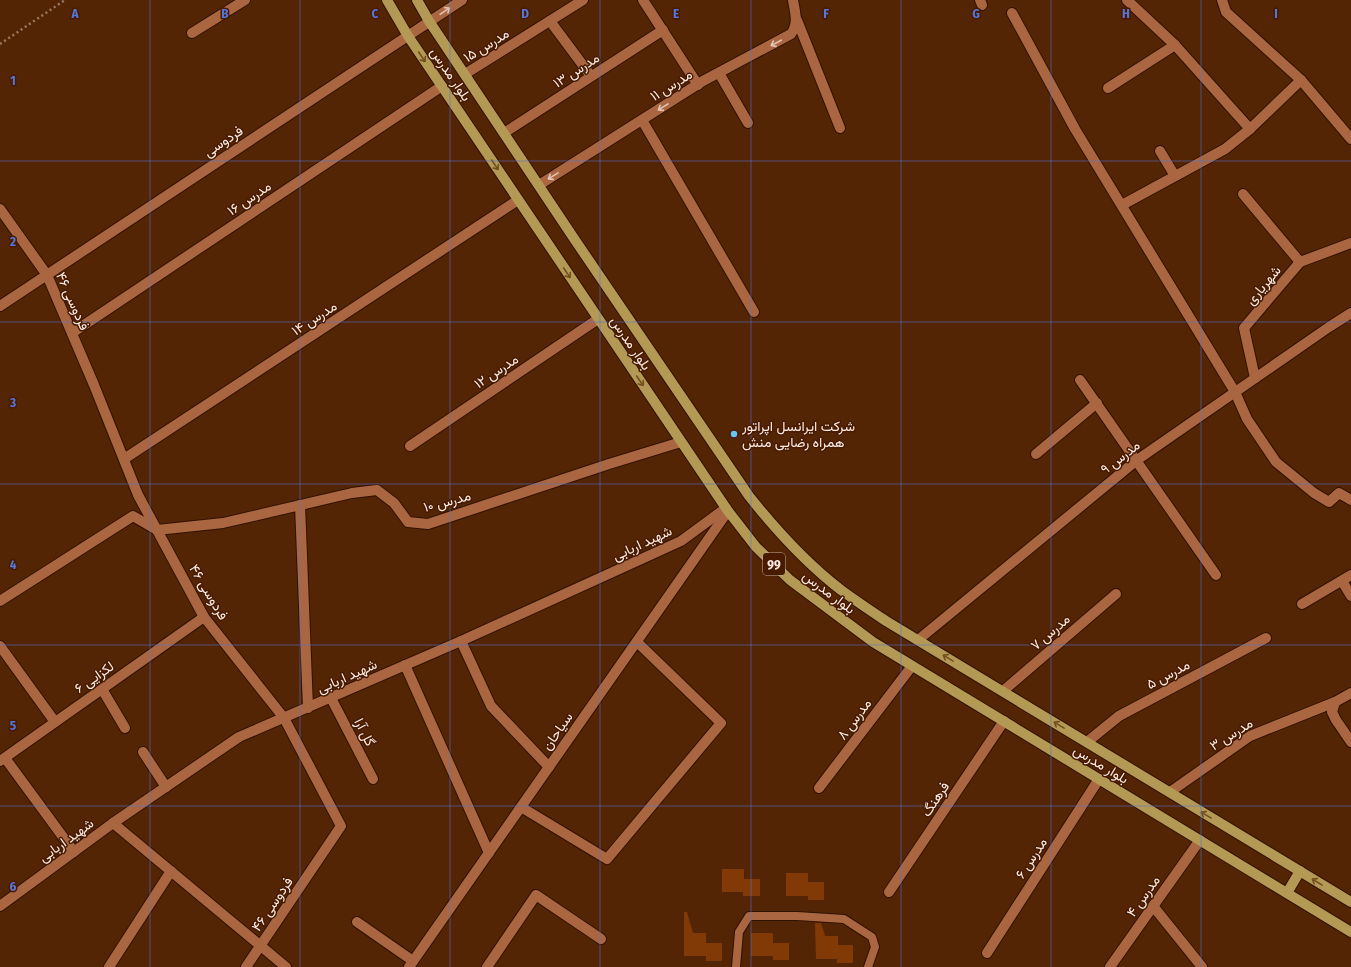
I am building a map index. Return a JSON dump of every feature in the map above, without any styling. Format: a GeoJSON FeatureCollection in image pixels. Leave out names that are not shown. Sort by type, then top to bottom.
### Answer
{"type":"FeatureCollection","features":[{"type":"Feature","properties":{"kind":"main road","name":"بلوار مدرس"},"geometry":{"type":"LineString","coordinates":[[387,0],[408,36],[727,510],[756,547],[790,580],[873,642],[1351,932]]}},
{"type":"Feature","properties":{"kind":"main road","name":"بلوار مدرس"},"geometry":{"type":"LineString","coordinates":[[417,0],[429,21],[504,134],[744,490],[775,529],[805,559],[840,590],[886,621],[1351,902]]}},
{"type":"Feature","properties":{"kind":"main road"},"geometry":{"type":"LineString","coordinates":[[1286,893],[1300,872]]}},
{"type":"Feature","properties":{"kind":"street"},"geometry":{"type":"LineString","coordinates":[[192,33],[244,0]]}},
{"type":"Feature","properties":{"kind":"street","name":"فردوسی"},"geometry":{"type":"LineString","coordinates":[[0,306],[462,0]]}},
{"type":"Feature","properties":{"kind":"street","name":"مدرس ۱۵"},"geometry":{"type":"LineString","coordinates":[[465,74],[583,0]]}},
{"type":"Feature","properties":{"kind":"street"},"geometry":{"type":"LineString","coordinates":[[644,0],[698,84]]}},
{"type":"Feature","properties":{"kind":"street"},"geometry":{"type":"LineString","coordinates":[[793,0],[796,18],[840,128]]}},
{"type":"Feature","properties":{"kind":"street"},"geometry":{"type":"LineString","coordinates":[[1127,0],[1175,46],[1250,129]]}},
{"type":"Feature","properties":{"kind":"street"},"geometry":{"type":"LineString","coordinates":[[1222,0],[1226,12],[1301,80],[1350,136]]}},
{"type":"Feature","properties":{"kind":"street"},"geometry":{"type":"LineString","coordinates":[[1012,13],[1075,129],[1235,392],[1247,419],[1276,462],[1314,493],[1329,502],[1339,493],[1351,500]]}},
{"type":"Feature","properties":{"kind":"street","name":"مدرس ۱۱"},"geometry":{"type":"LineString","coordinates":[[539,185],[698,84],[791,34],[796,26],[796,18]]}},
{"type":"Feature","properties":{"kind":"street"},"geometry":{"type":"LineString","coordinates":[[550,21],[591,76]]}},
{"type":"Feature","properties":{"kind":"street","name":"مدرس ۱۳"},"geometry":{"type":"LineString","coordinates":[[504,134],[663,30]]}},
{"type":"Feature","properties":{"kind":"street"},"geometry":{"type":"LineString","coordinates":[[1108,88],[1175,46]]}},
{"type":"Feature","properties":{"kind":"street"},"geometry":{"type":"LineString","coordinates":[[719,73],[748,123]]}},
{"type":"Feature","properties":{"kind":"street"},"geometry":{"type":"LineString","coordinates":[[1122,205],[1225,149],[1250,129],[1301,80]]}},
{"type":"Feature","properties":{"kind":"street","name":"مدرس ۱۶"},"geometry":{"type":"LineString","coordinates":[[72,333],[442,86]]}},
{"type":"Feature","properties":{"kind":"street"},"geometry":{"type":"LineString","coordinates":[[642,120],[754,312]]}},
{"type":"Feature","properties":{"kind":"street"},"geometry":{"type":"LineString","coordinates":[[1160,151],[1176,176]]}},
{"type":"Feature","properties":{"kind":"street"},"geometry":{"type":"LineString","coordinates":[[1243,194],[1300,262]]}},
{"type":"Feature","properties":{"kind":"street","name":"مدرس ۱۴"},"geometry":{"type":"LineString","coordinates":[[124,459],[518,200]]}},
{"type":"Feature","properties":{"kind":"street","name":"فردوسی ۴۶"},"geometry":{"type":"LineString","coordinates":[[0,209],[47,274],[138,495],[204,617],[284,718],[340,826],[246,967]]}},
{"type":"Feature","properties":{"kind":"street","name":"شهریاری"},"geometry":{"type":"LineString","coordinates":[[1255,378],[1244,328],[1300,262],[1351,243]]}},
{"type":"Feature","properties":{"kind":"street","name":"مدرس ۹"},"geometry":{"type":"LineString","coordinates":[[918,640],[1137,460],[1351,313]]}},
{"type":"Feature","properties":{"kind":"street","name":"مدرس ۱۲"},"geometry":{"type":"LineString","coordinates":[[410,446],[598,319]]}},
{"type":"Feature","properties":{"kind":"street"},"geometry":{"type":"LineString","coordinates":[[1080,380],[1216,575]]}},
{"type":"Feature","properties":{"kind":"street"},"geometry":{"type":"LineString","coordinates":[[1036,454],[1096,403]]}},
{"type":"Feature","properties":{"kind":"street","name":"مدرس ۱۰"},"geometry":{"type":"LineString","coordinates":[[157,530],[223,523],[352,493],[377,490],[394,503],[408,522],[428,524],[609,464],[681,442]]}},
{"type":"Feature","properties":{"kind":"street"},"geometry":{"type":"LineString","coordinates":[[300,505],[308,708]]}},
{"type":"Feature","properties":{"kind":"street","name":"شهید اربابی"},"geometry":{"type":"LineString","coordinates":[[0,906],[113,824],[239,737],[405,666],[681,541],[727,510]]}},
{"type":"Feature","properties":{"kind":"street","name":"سیاحان"},"geometry":{"type":"LineString","coordinates":[[411,964],[727,510]]}},
{"type":"Feature","properties":{"kind":"street"},"geometry":{"type":"LineString","coordinates":[[0,601],[133,516],[157,530]]}},
{"type":"Feature","properties":{"kind":"street"},"geometry":{"type":"LineString","coordinates":[[692,533],[704,545]]}},
{"type":"Feature","properties":{"kind":"street"},"geometry":{"type":"LineString","coordinates":[[1302,604],[1347,578],[1351,596]]}},
{"type":"Feature","properties":{"kind":"street","name":"مدرس ۷"},"geometry":{"type":"LineString","coordinates":[[1003,692],[1116,594]]}},
{"type":"Feature","properties":{"kind":"street","name":"لکزایی ۶"},"geometry":{"type":"LineString","coordinates":[[2,759],[204,617]]}},
{"type":"Feature","properties":{"kind":"street","name":"مدرس ۵"},"geometry":{"type":"LineString","coordinates":[[1087,742],[1119,716],[1266,638]]}},
{"type":"Feature","properties":{"kind":"street"},"geometry":{"type":"LineString","coordinates":[[461,641],[491,706],[549,766]]}},
{"type":"Feature","properties":{"kind":"street"},"geometry":{"type":"LineString","coordinates":[[521,807],[607,859],[721,723],[636,642]]}},
{"type":"Feature","properties":{"kind":"street"},"geometry":{"type":"LineString","coordinates":[[0,646],[55,722]]}},
{"type":"Feature","properties":{"kind":"street"},"geometry":{"type":"LineString","coordinates":[[405,666],[489,853]]}},
{"type":"Feature","properties":{"kind":"street","name":"مدرس ۸"},"geometry":{"type":"LineString","coordinates":[[820,788],[912,666]]}},
{"type":"Feature","properties":{"kind":"street"},"geometry":{"type":"LineString","coordinates":[[102,689],[125,728]]}},
{"type":"Feature","properties":{"kind":"street","name":"مدرس ۳"},"geometry":{"type":"LineString","coordinates":[[1170,792],[1250,736],[1335,702],[1351,694]]}},
{"type":"Feature","properties":{"kind":"street","name":"گل آرا"},"geometry":{"type":"LineString","coordinates":[[331,698],[373,779]]}},
{"type":"Feature","properties":{"kind":"street"},"geometry":{"type":"LineString","coordinates":[[1335,702],[1332,712],[1351,742]]}},
{"type":"Feature","properties":{"kind":"street","name":"فرهنگ"},"geometry":{"type":"LineString","coordinates":[[889,892],[1004,722]]}},
{"type":"Feature","properties":{"kind":"street"},"geometry":{"type":"LineString","coordinates":[[143,752],[166,787]]}},
{"type":"Feature","properties":{"kind":"street"},"geometry":{"type":"LineString","coordinates":[[2,759],[74,852]]}},
{"type":"Feature","properties":{"kind":"street","name":"مدرس ۶"},"geometry":{"type":"LineString","coordinates":[[987,953],[1099,779]]}},
{"type":"Feature","properties":{"kind":"street"},"geometry":{"type":"LineString","coordinates":[[113,824],[286,967]]}},
{"type":"Feature","properties":{"kind":"street","name":"مدرس ۴"},"geometry":{"type":"LineString","coordinates":[[1110,967],[1200,840]]}},
{"type":"Feature","properties":{"kind":"street"},"geometry":{"type":"LineString","coordinates":[[109,967],[171,871]]}},
{"type":"Feature","properties":{"kind":"street"},"geometry":{"type":"LineString","coordinates":[[487,967],[536,895],[602,938]]}},
{"type":"Feature","properties":{"kind":"street"},"geometry":{"type":"LineString","coordinates":[[1153,906],[1202,967]]}},
{"type":"Feature","properties":{"kind":"street"},"geometry":{"type":"LineString","coordinates":[[357,922],[411,964]]}},
{"type":"Feature","properties":{"kind":"lane"},"geometry":{"type":"LineString","coordinates":[[736,967],[739,932],[749,916],[797,916],[844,919],[872,937],[875,948],[868,967]]}},
{"type":"Feature","properties":{"kind":"path"},"geometry":{"type":"LineString","coordinates":[[0,44],[65,0]]}},
{"type":"Feature","properties":{"kind":"building"},"geometry":{"type":"Polygon","coordinates":[[[722,869],[744,869],[744,879],[760,879],[760,896],[743,896],[743,892],[722,892],[722,869]]]}},
{"type":"Feature","properties":{"kind":"building"},"geometry":{"type":"Polygon","coordinates":[[[786,873],[808,873],[808,882],[824,882],[824,900],[808,900],[808,896],[786,896],[786,873]]]}},
{"type":"Feature","properties":{"kind":"building"},"geometry":{"type":"Polygon","coordinates":[[[684,912],[687,912],[693,933],[706,933],[706,943],[722,943],[722,961],[706,961],[706,956],[684,956],[684,912]]]}},
{"type":"Feature","properties":{"kind":"building"},"geometry":{"type":"Polygon","coordinates":[[[815,923],[821,923],[825,936],[838,936],[838,945],[853,945],[853,963],[837,963],[837,959],[816,959],[815,923]]]}},
{"type":"Feature","properties":{"kind":"building"},"geometry":{"type":"Polygon","coordinates":[[[751,933],[773,933],[773,943],[789,943],[789,960],[773,960],[773,956],[751,956],[751,933]]]}},
{"type":"Feature","properties":{"kind":"place","name":"شرکت ایرانسل اپراتور همراه رضایی منش"},"geometry":{"type":"Point","coordinates":[734,434]}}]}
